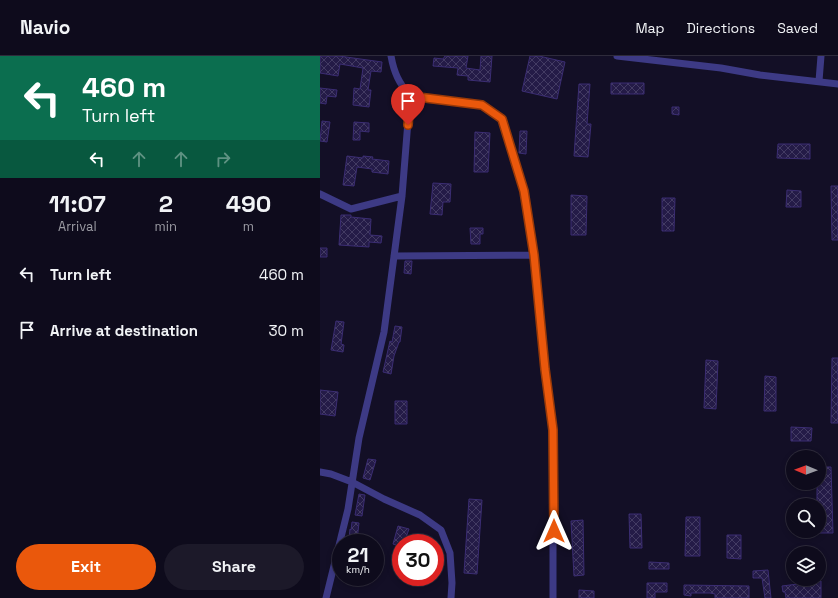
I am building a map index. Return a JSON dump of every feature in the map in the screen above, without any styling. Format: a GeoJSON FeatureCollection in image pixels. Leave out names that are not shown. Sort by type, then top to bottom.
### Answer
{"type":"FeatureCollection","features":[{"type":"Feature","properties":{"kind":"street"},"geometry":{"type":"LineString","coordinates":[[391,56],[400,84],[410,96],[482,105],[502,119],[524,191],[534,255],[545,369],[553,430],[554,598]]}},
{"type":"Feature","properties":{"kind":"street"},"geometry":{"type":"LineString","coordinates":[[617,56],[838,84]]}},
{"type":"Feature","properties":{"kind":"street"},"geometry":{"type":"LineString","coordinates":[[819,81],[821,56]]}},
{"type":"Feature","properties":{"kind":"street"},"geometry":{"type":"LineString","coordinates":[[326,598],[348,509],[359,438],[384,332],[402,196],[410,96]]}},
{"type":"Feature","properties":{"kind":"street"},"geometry":{"type":"LineString","coordinates":[[320,194],[351,209],[402,196]]}},
{"type":"Feature","properties":{"kind":"street"},"geometry":{"type":"LineString","coordinates":[[394,256],[534,255]]}},
{"type":"Feature","properties":{"kind":"street"},"geometry":{"type":"LineString","coordinates":[[320,472],[331,474],[352,482],[384,499],[420,515],[441,530],[450,553],[452,583],[451,598]]}},
{"type":"Feature","properties":{"kind":"building"},"geometry":{"type":"Polygon","coordinates":[[[320,56],[339,56],[382,62],[381,72],[371,71],[368,90],[371,90],[369,107],[353,105],[354,88],[360,89],[363,68],[340,64],[338,76],[320,73],[320,56]]]}},
{"type":"Feature","properties":{"kind":"building"},"geometry":{"type":"Polygon","coordinates":[[[445,56],[468,56],[466,68],[480,70],[481,56],[492,56],[490,82],[468,80],[468,76],[457,75],[458,68],[433,66],[434,58],[443,59],[445,56]]]}},
{"type":"Feature","properties":{"kind":"building"},"geometry":{"type":"Polygon","coordinates":[[[530,56],[539,56],[565,62],[557,99],[522,91],[530,56]]]}},
{"type":"Feature","properties":{"kind":"building"},"geometry":{"type":"Polygon","coordinates":[[[611,83],[644,83],[644,94],[611,94],[611,83]]]}},
{"type":"Feature","properties":{"kind":"building"},"geometry":{"type":"Polygon","coordinates":[[[579,84],[590,84],[587,124],[591,124],[588,157],[574,156],[579,84]]]}},
{"type":"Feature","properties":{"kind":"building"},"geometry":{"type":"Polygon","coordinates":[[[320,88],[337,90],[336,97],[327,96],[326,104],[320,103],[320,88]]]}},
{"type":"Feature","properties":{"kind":"building"},"geometry":{"type":"Polygon","coordinates":[[[672,107],[679,107],[679,115],[672,114],[672,107]]]}},
{"type":"Feature","properties":{"kind":"building"},"geometry":{"type":"Polygon","coordinates":[[[322,121],[330,122],[327,142],[320,141],[322,121]]]}},
{"type":"Feature","properties":{"kind":"building"},"geometry":{"type":"Polygon","coordinates":[[[354,122],[369,123],[369,132],[360,131],[360,140],[353,140],[354,122]]]}},
{"type":"Feature","properties":{"kind":"building"},"geometry":{"type":"Polygon","coordinates":[[[520,131],[527,131],[526,154],[519,153],[520,131]]]}},
{"type":"Feature","properties":{"kind":"building"},"geometry":{"type":"Polygon","coordinates":[[[475,132],[490,133],[488,172],[474,172],[475,132]]]}},
{"type":"Feature","properties":{"kind":"building"},"geometry":{"type":"Polygon","coordinates":[[[778,144],[810,144],[810,159],[777,158],[778,144]]]}},
{"type":"Feature","properties":{"kind":"building"},"geometry":{"type":"Polygon","coordinates":[[[347,156],[363,158],[363,156],[373,157],[372,159],[389,161],[388,174],[372,172],[372,169],[357,167],[354,186],[343,185],[347,156]]]}},
{"type":"Feature","properties":{"kind":"building"},"geometry":{"type":"Polygon","coordinates":[[[433,183],[451,184],[450,202],[443,202],[442,215],[430,214],[433,183]]]}},
{"type":"Feature","properties":{"kind":"building"},"geometry":{"type":"Polygon","coordinates":[[[831,186],[838,186],[838,240],[832,240],[831,186]]]}},
{"type":"Feature","properties":{"kind":"building"},"geometry":{"type":"Polygon","coordinates":[[[787,190],[801,191],[801,207],[786,207],[787,190]]]}},
{"type":"Feature","properties":{"kind":"building"},"geometry":{"type":"Polygon","coordinates":[[[571,195],[587,196],[586,235],[571,235],[571,195]]]}},
{"type":"Feature","properties":{"kind":"building"},"geometry":{"type":"Polygon","coordinates":[[[662,198],[675,198],[674,231],[662,231],[662,198]]]}},
{"type":"Feature","properties":{"kind":"building"},"geometry":{"type":"Polygon","coordinates":[[[341,215],[351,215],[351,217],[371,219],[370,235],[382,236],[381,243],[369,242],[369,247],[339,245],[341,215]]]}},
{"type":"Feature","properties":{"kind":"building"},"geometry":{"type":"Polygon","coordinates":[[[470,228],[483,228],[483,234],[480,234],[480,244],[471,244],[470,228]]]}},
{"type":"Feature","properties":{"kind":"building"},"geometry":{"type":"Polygon","coordinates":[[[320,248],[327,248],[327,257],[320,257],[320,248]]]}},
{"type":"Feature","properties":{"kind":"building"},"geometry":{"type":"Polygon","coordinates":[[[405,261],[412,261],[411,274],[404,273],[405,261]]]}},
{"type":"Feature","properties":{"kind":"building"},"geometry":{"type":"Polygon","coordinates":[[[336,321],[344,322],[341,344],[344,345],[343,352],[331,350],[336,321]]]}},
{"type":"Feature","properties":{"kind":"building"},"geometry":{"type":"Polygon","coordinates":[[[395,326],[402,327],[400,342],[394,356],[391,374],[383,372],[395,326]]]}},
{"type":"Feature","properties":{"kind":"building"},"geometry":{"type":"Polygon","coordinates":[[[832,358],[838,358],[838,423],[831,423],[832,358]]]}},
{"type":"Feature","properties":{"kind":"building"},"geometry":{"type":"Polygon","coordinates":[[[706,360],[718,361],[716,409],[704,408],[706,360]]]}},
{"type":"Feature","properties":{"kind":"building"},"geometry":{"type":"Polygon","coordinates":[[[765,376],[776,377],[776,411],[764,411],[765,376]]]}},
{"type":"Feature","properties":{"kind":"building"},"geometry":{"type":"Polygon","coordinates":[[[320,390],[338,392],[335,416],[320,414],[320,390]]]}},
{"type":"Feature","properties":{"kind":"building"},"geometry":{"type":"Polygon","coordinates":[[[395,401],[407,401],[407,424],[395,424],[395,401]]]}},
{"type":"Feature","properties":{"kind":"building"},"geometry":{"type":"Polygon","coordinates":[[[791,427],[812,428],[811,441],[791,441],[791,427]]]}},
{"type":"Feature","properties":{"kind":"building"},"geometry":{"type":"Polygon","coordinates":[[[368,459],[376,460],[370,480],[363,478],[368,459]]]}},
{"type":"Feature","properties":{"kind":"building"},"geometry":{"type":"Polygon","coordinates":[[[826,467],[831,467],[833,533],[826,533],[826,498],[817,498],[817,490],[826,490],[826,467]]]}},
{"type":"Feature","properties":{"kind":"building"},"geometry":{"type":"Polygon","coordinates":[[[359,494],[365,495],[362,516],[355,515],[359,494]]]}},
{"type":"Feature","properties":{"kind":"building"},"geometry":{"type":"Polygon","coordinates":[[[469,499],[482,500],[477,574],[464,573],[469,499]]]}},
{"type":"Feature","properties":{"kind":"building"},"geometry":{"type":"Polygon","coordinates":[[[629,514],[641,514],[642,548],[630,548],[629,514]]]}},
{"type":"Feature","properties":{"kind":"building"},"geometry":{"type":"Polygon","coordinates":[[[686,517],[700,517],[700,556],[685,556],[686,517]]]}},
{"type":"Feature","properties":{"kind":"building"},"geometry":{"type":"Polygon","coordinates":[[[583,520],[584,575],[574,576],[571,521],[583,520]]]}},
{"type":"Feature","properties":{"kind":"building"},"geometry":{"type":"Polygon","coordinates":[[[352,522],[359,523],[358,534],[350,534],[350,529],[351,530],[352,522]]]}},
{"type":"Feature","properties":{"kind":"building"},"geometry":{"type":"Polygon","coordinates":[[[398,526],[409,529],[407,534],[396,534],[398,526]]]}},
{"type":"Feature","properties":{"kind":"building"},"geometry":{"type":"Polygon","coordinates":[[[727,535],[741,535],[741,559],[727,558],[727,535]]]}},
{"type":"Feature","properties":{"kind":"building"},"geometry":{"type":"Polygon","coordinates":[[[649,562],[669,563],[669,569],[649,569],[649,562]]]}},
{"type":"Feature","properties":{"kind":"building"},"geometry":{"type":"Polygon","coordinates":[[[768,570],[771,598],[765,598],[762,578],[753,578],[753,571],[768,570]]]}},
{"type":"Feature","properties":{"kind":"building"},"geometry":{"type":"Polygon","coordinates":[[[647,583],[667,583],[667,592],[655,592],[655,598],[647,598],[647,583]]]}},
{"type":"Feature","properties":{"kind":"building"},"geometry":{"type":"Polygon","coordinates":[[[684,585],[749,586],[749,598],[715,598],[715,594],[710,593],[691,593],[691,596],[684,595],[684,585]]]}},
{"type":"Feature","properties":{"kind":"building"},"geometry":{"type":"Polygon","coordinates":[[[782,586],[821,586],[821,598],[786,598],[782,586]]]}},
{"type":"Feature","properties":{"kind":"building"},"geometry":{"type":"Polygon","coordinates":[[[579,590],[594,591],[594,598],[579,598],[579,590]]]}},
{"type":"Feature","properties":{"kind":"route"},"geometry":{"type":"LineString","coordinates":[[408,125],[410,96],[482,105],[502,119],[524,191],[534,255],[545,369],[553,430],[554,531]]}}]}
